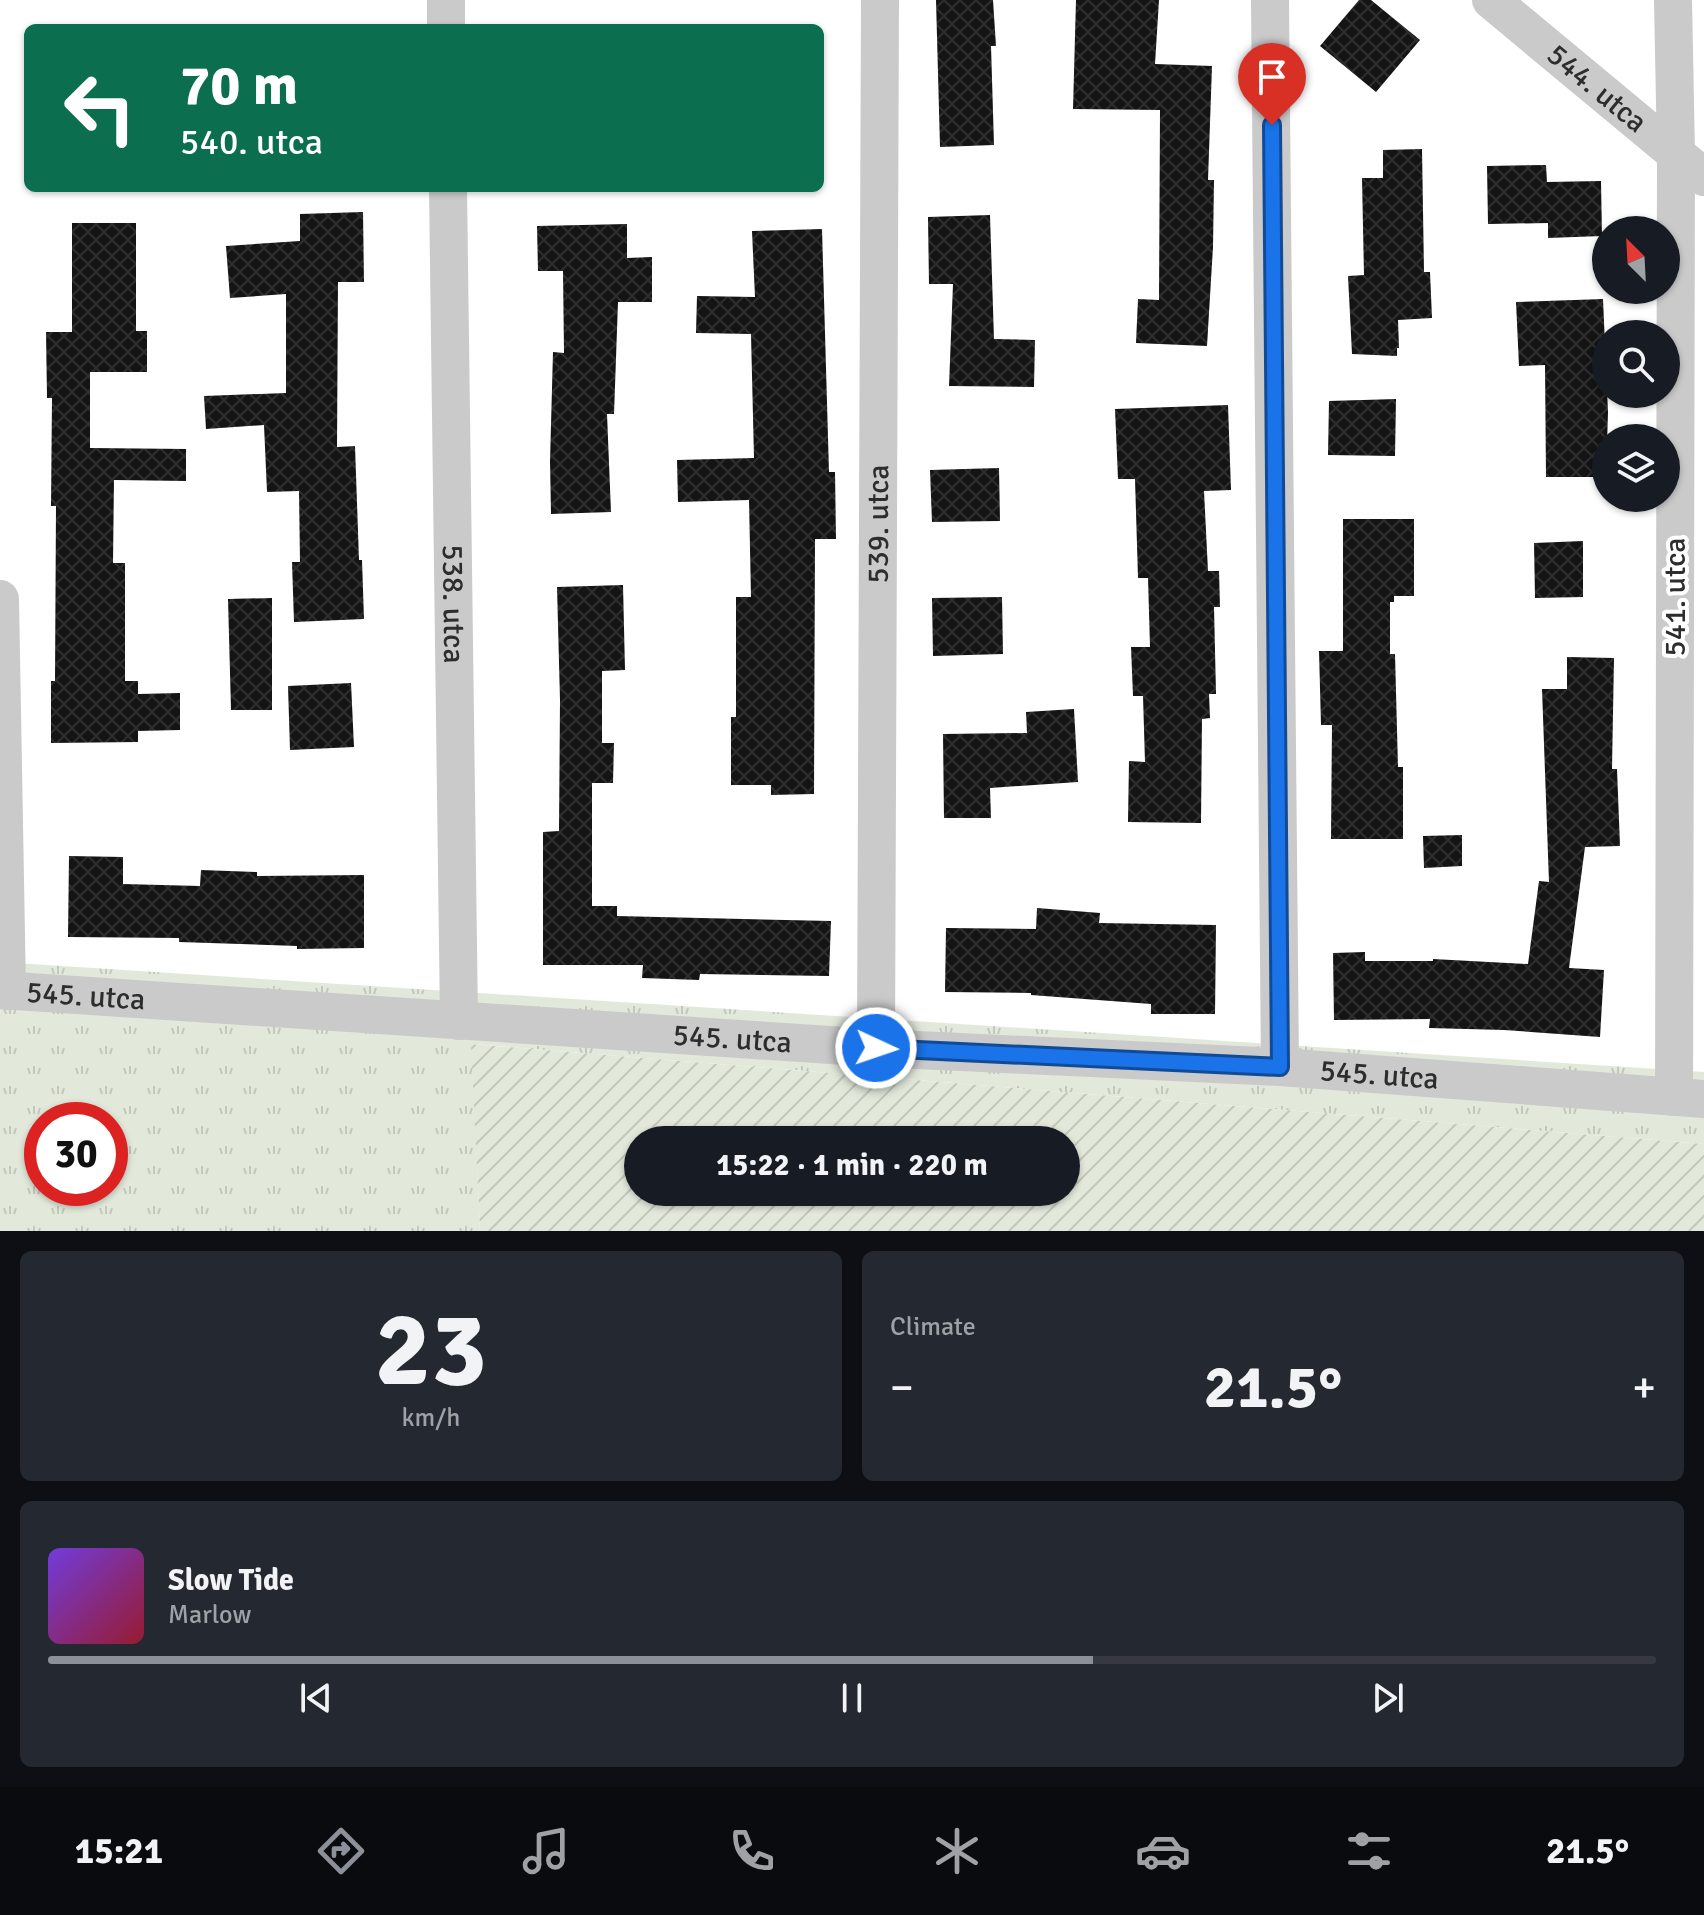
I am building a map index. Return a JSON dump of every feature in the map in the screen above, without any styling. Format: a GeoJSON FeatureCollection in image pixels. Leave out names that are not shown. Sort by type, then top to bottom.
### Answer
{"type":"FeatureCollection","features":[{"type":"Feature","properties":{"kind":"street"},"geometry":{"type":"LineString","coordinates":[[446,0],[446,24]]}},
{"type":"Feature","properties":{"kind":"street","name":"539. utca"},"geometry":{"type":"LineString","coordinates":[[876,1048],[880,0]]}},
{"type":"Feature","properties":{"kind":"street"},"geometry":{"type":"LineString","coordinates":[[1270,0],[1280,1067]]}},
{"type":"Feature","properties":{"kind":"street","name":"544. utca"},"geometry":{"type":"LineString","coordinates":[[1491,0],[1690,166]]}},
{"type":"Feature","properties":{"kind":"street","name":"541. utca"},"geometry":{"type":"LineString","coordinates":[[1673,0],[1690,166],[1689,1098]]}},
{"type":"Feature","properties":{"kind":"street","name":"538. utca"},"geometry":{"type":"LineString","coordinates":[[448,192],[459,1021]]}},
{"type":"Feature","properties":{"kind":"street"},"geometry":{"type":"LineString","coordinates":[[0,599],[3,991]]}},
{"type":"Feature","properties":{"kind":"street","name":"545. utca"},"geometry":{"type":"LineString","coordinates":[[3,991],[876,1048],[1280,1067],[1689,1098]]}},
{"type":"Feature","properties":{"kind":"green space"},"geometry":{"type":"Polygon","coordinates":[[[0,962],[1704,1072],[1704,1144],[472,1044],[480,1231],[0,1231],[0,962]]]}},
{"type":"Feature","properties":{"kind":"green space"},"geometry":{"type":"Polygon","coordinates":[[[471,1044],[1704,1144],[1704,1231],[480,1231],[471,1044]]]}},
{"type":"Feature","properties":{"kind":"building"},"geometry":{"type":"Polygon","coordinates":[[[936,0],[993,0],[996,46],[991,46],[994,145],[940,147],[936,0]]]}},
{"type":"Feature","properties":{"kind":"building"},"geometry":{"type":"Polygon","coordinates":[[[1076,0],[1159,0],[1155,64],[1212,66],[1208,180],[1214,180],[1213,247],[1207,346],[1136,343],[1138,299],[1159,300],[1160,110],[1073,109],[1076,0]]]}},
{"type":"Feature","properties":{"kind":"building"},"geometry":{"type":"Polygon","coordinates":[[[1359,0],[1371,0],[1420,40],[1376,92],[1320,46],[1359,0]]]}},
{"type":"Feature","properties":{"kind":"building"},"geometry":{"type":"Polygon","coordinates":[[[1422,149],[1424,272],[1430,272],[1432,318],[1398,320],[1397,356],[1352,354],[1348,276],[1364,275],[1362,178],[1383,178],[1383,150],[1422,149]]]}},
{"type":"Feature","properties":{"kind":"building"},"geometry":{"type":"Polygon","coordinates":[[[1546,165],[1547,182],[1601,181],[1602,216],[1592,216],[1592,236],[1548,238],[1548,223],[1488,224],[1487,166],[1546,165]]]}},
{"type":"Feature","properties":{"kind":"building"},"geometry":{"type":"Polygon","coordinates":[[[363,212],[364,282],[338,282],[337,447],[355,446],[364,619],[294,622],[292,562],[300,562],[299,491],[267,492],[264,425],[206,429],[204,396],[286,393],[286,294],[230,298],[226,246],[300,241],[300,214],[363,212]]]}},
{"type":"Feature","properties":{"kind":"building"},"geometry":{"type":"Polygon","coordinates":[[[990,215],[994,339],[1035,340],[1034,387],[949,386],[953,284],[929,284],[928,217],[990,215]]]}},
{"type":"Feature","properties":{"kind":"building"},"geometry":{"type":"Polygon","coordinates":[[[72,223],[136,223],[136,331],[147,331],[147,372],[90,372],[90,448],[186,449],[186,481],[114,480],[113,563],[125,563],[125,681],[138,681],[138,694],[180,693],[180,730],[138,731],[138,742],[51,743],[51,681],[55,681],[56,506],[51,506],[52,398],[47,398],[46,332],[72,332],[72,223]]]}},
{"type":"Feature","properties":{"kind":"building"},"geometry":{"type":"Polygon","coordinates":[[[627,224],[627,258],[652,257],[652,302],[618,302],[614,414],[607,414],[611,512],[551,514],[553,352],[564,353],[563,271],[538,271],[537,226],[627,224]]]}},
{"type":"Feature","properties":{"kind":"building"},"geometry":{"type":"Polygon","coordinates":[[[822,229],[829,472],[835,472],[836,539],[815,539],[814,794],[771,795],[771,785],[731,785],[731,717],[736,717],[736,597],[751,597],[749,500],[678,502],[677,460],[754,458],[751,334],[696,333],[697,296],[755,297],[752,231],[822,229]]]}},
{"type":"Feature","properties":{"kind":"building"},"geometry":{"type":"Polygon","coordinates":[[[1592,299],[1592,304],[1603,304],[1604,320],[1592,320],[1592,408],[1608,408],[1608,424],[1592,424],[1592,477],[1546,477],[1545,365],[1519,366],[1516,302],[1592,299]]]}},
{"type":"Feature","properties":{"kind":"building"},"geometry":{"type":"Polygon","coordinates":[[[1396,399],[1395,456],[1328,455],[1329,401],[1396,399]]]}},
{"type":"Feature","properties":{"kind":"building"},"geometry":{"type":"Polygon","coordinates":[[[1228,405],[1231,490],[1204,491],[1208,571],[1219,571],[1220,607],[1214,607],[1216,694],[1209,694],[1210,718],[1202,719],[1201,823],[1128,822],[1129,761],[1145,762],[1143,696],[1133,696],[1131,647],[1150,647],[1148,578],[1138,578],[1135,479],[1118,479],[1115,409],[1228,405]]]}},
{"type":"Feature","properties":{"kind":"building"},"geometry":{"type":"Polygon","coordinates":[[[999,468],[1000,521],[932,522],[930,470],[999,468]]]}},
{"type":"Feature","properties":{"kind":"building"},"geometry":{"type":"Polygon","coordinates":[[[1343,519],[1414,519],[1414,596],[1394,596],[1394,602],[1390,602],[1390,654],[1395,654],[1398,767],[1403,767],[1403,839],[1331,839],[1332,725],[1321,725],[1319,651],[1343,651],[1343,519]]]}},
{"type":"Feature","properties":{"kind":"building"},"geometry":{"type":"Polygon","coordinates":[[[1583,541],[1583,597],[1535,598],[1534,543],[1583,541]]]}},
{"type":"Feature","properties":{"kind":"building"},"geometry":{"type":"Polygon","coordinates":[[[623,585],[625,670],[602,671],[602,743],[614,743],[613,783],[592,783],[592,906],[617,906],[617,916],[831,921],[829,976],[700,974],[699,980],[642,978],[643,965],[543,965],[543,832],[559,831],[557,587],[623,585]]]}},
{"type":"Feature","properties":{"kind":"building"},"geometry":{"type":"Polygon","coordinates":[[[1002,597],[1003,654],[933,656],[932,598],[1002,597]]]}},
{"type":"Feature","properties":{"kind":"building"},"geometry":{"type":"Polygon","coordinates":[[[272,598],[272,710],[231,710],[228,599],[272,598]]]}},
{"type":"Feature","properties":{"kind":"building"},"geometry":{"type":"Polygon","coordinates":[[[1567,657],[1614,658],[1612,769],[1617,769],[1620,846],[1585,847],[1569,968],[1604,970],[1600,1037],[1429,1028],[1430,1019],[1334,1020],[1333,953],[1365,952],[1365,961],[1433,959],[1528,964],[1539,881],[1549,882],[1542,689],[1567,689],[1567,657]]]}},
{"type":"Feature","properties":{"kind":"building"},"geometry":{"type":"Polygon","coordinates":[[[351,683],[354,747],[290,750],[288,686],[351,683]]]}},
{"type":"Feature","properties":{"kind":"building"},"geometry":{"type":"Polygon","coordinates":[[[1074,709],[1078,782],[990,788],[991,818],[944,818],[943,734],[1027,733],[1026,712],[1074,709]]]}},
{"type":"Feature","properties":{"kind":"building"},"geometry":{"type":"Polygon","coordinates":[[[1462,835],[1462,866],[1424,868],[1423,836],[1462,835]]]}},
{"type":"Feature","properties":{"kind":"building"},"geometry":{"type":"Polygon","coordinates":[[[69,856],[123,857],[123,884],[200,886],[201,870],[257,872],[257,876],[364,875],[364,948],[297,949],[297,946],[179,942],[179,938],[68,937],[69,856]]]}},
{"type":"Feature","properties":{"kind":"building"},"geometry":{"type":"Polygon","coordinates":[[[1037,908],[1100,913],[1099,923],[1216,925],[1215,1014],[1151,1014],[1151,1004],[1031,993],[945,992],[946,928],[1036,929],[1037,908]]]}},
{"type":"Feature","properties":{"kind":"route"},"geometry":{"type":"LineString","coordinates":[[876,1048],[1280,1067],[1272,125]]}}]}
